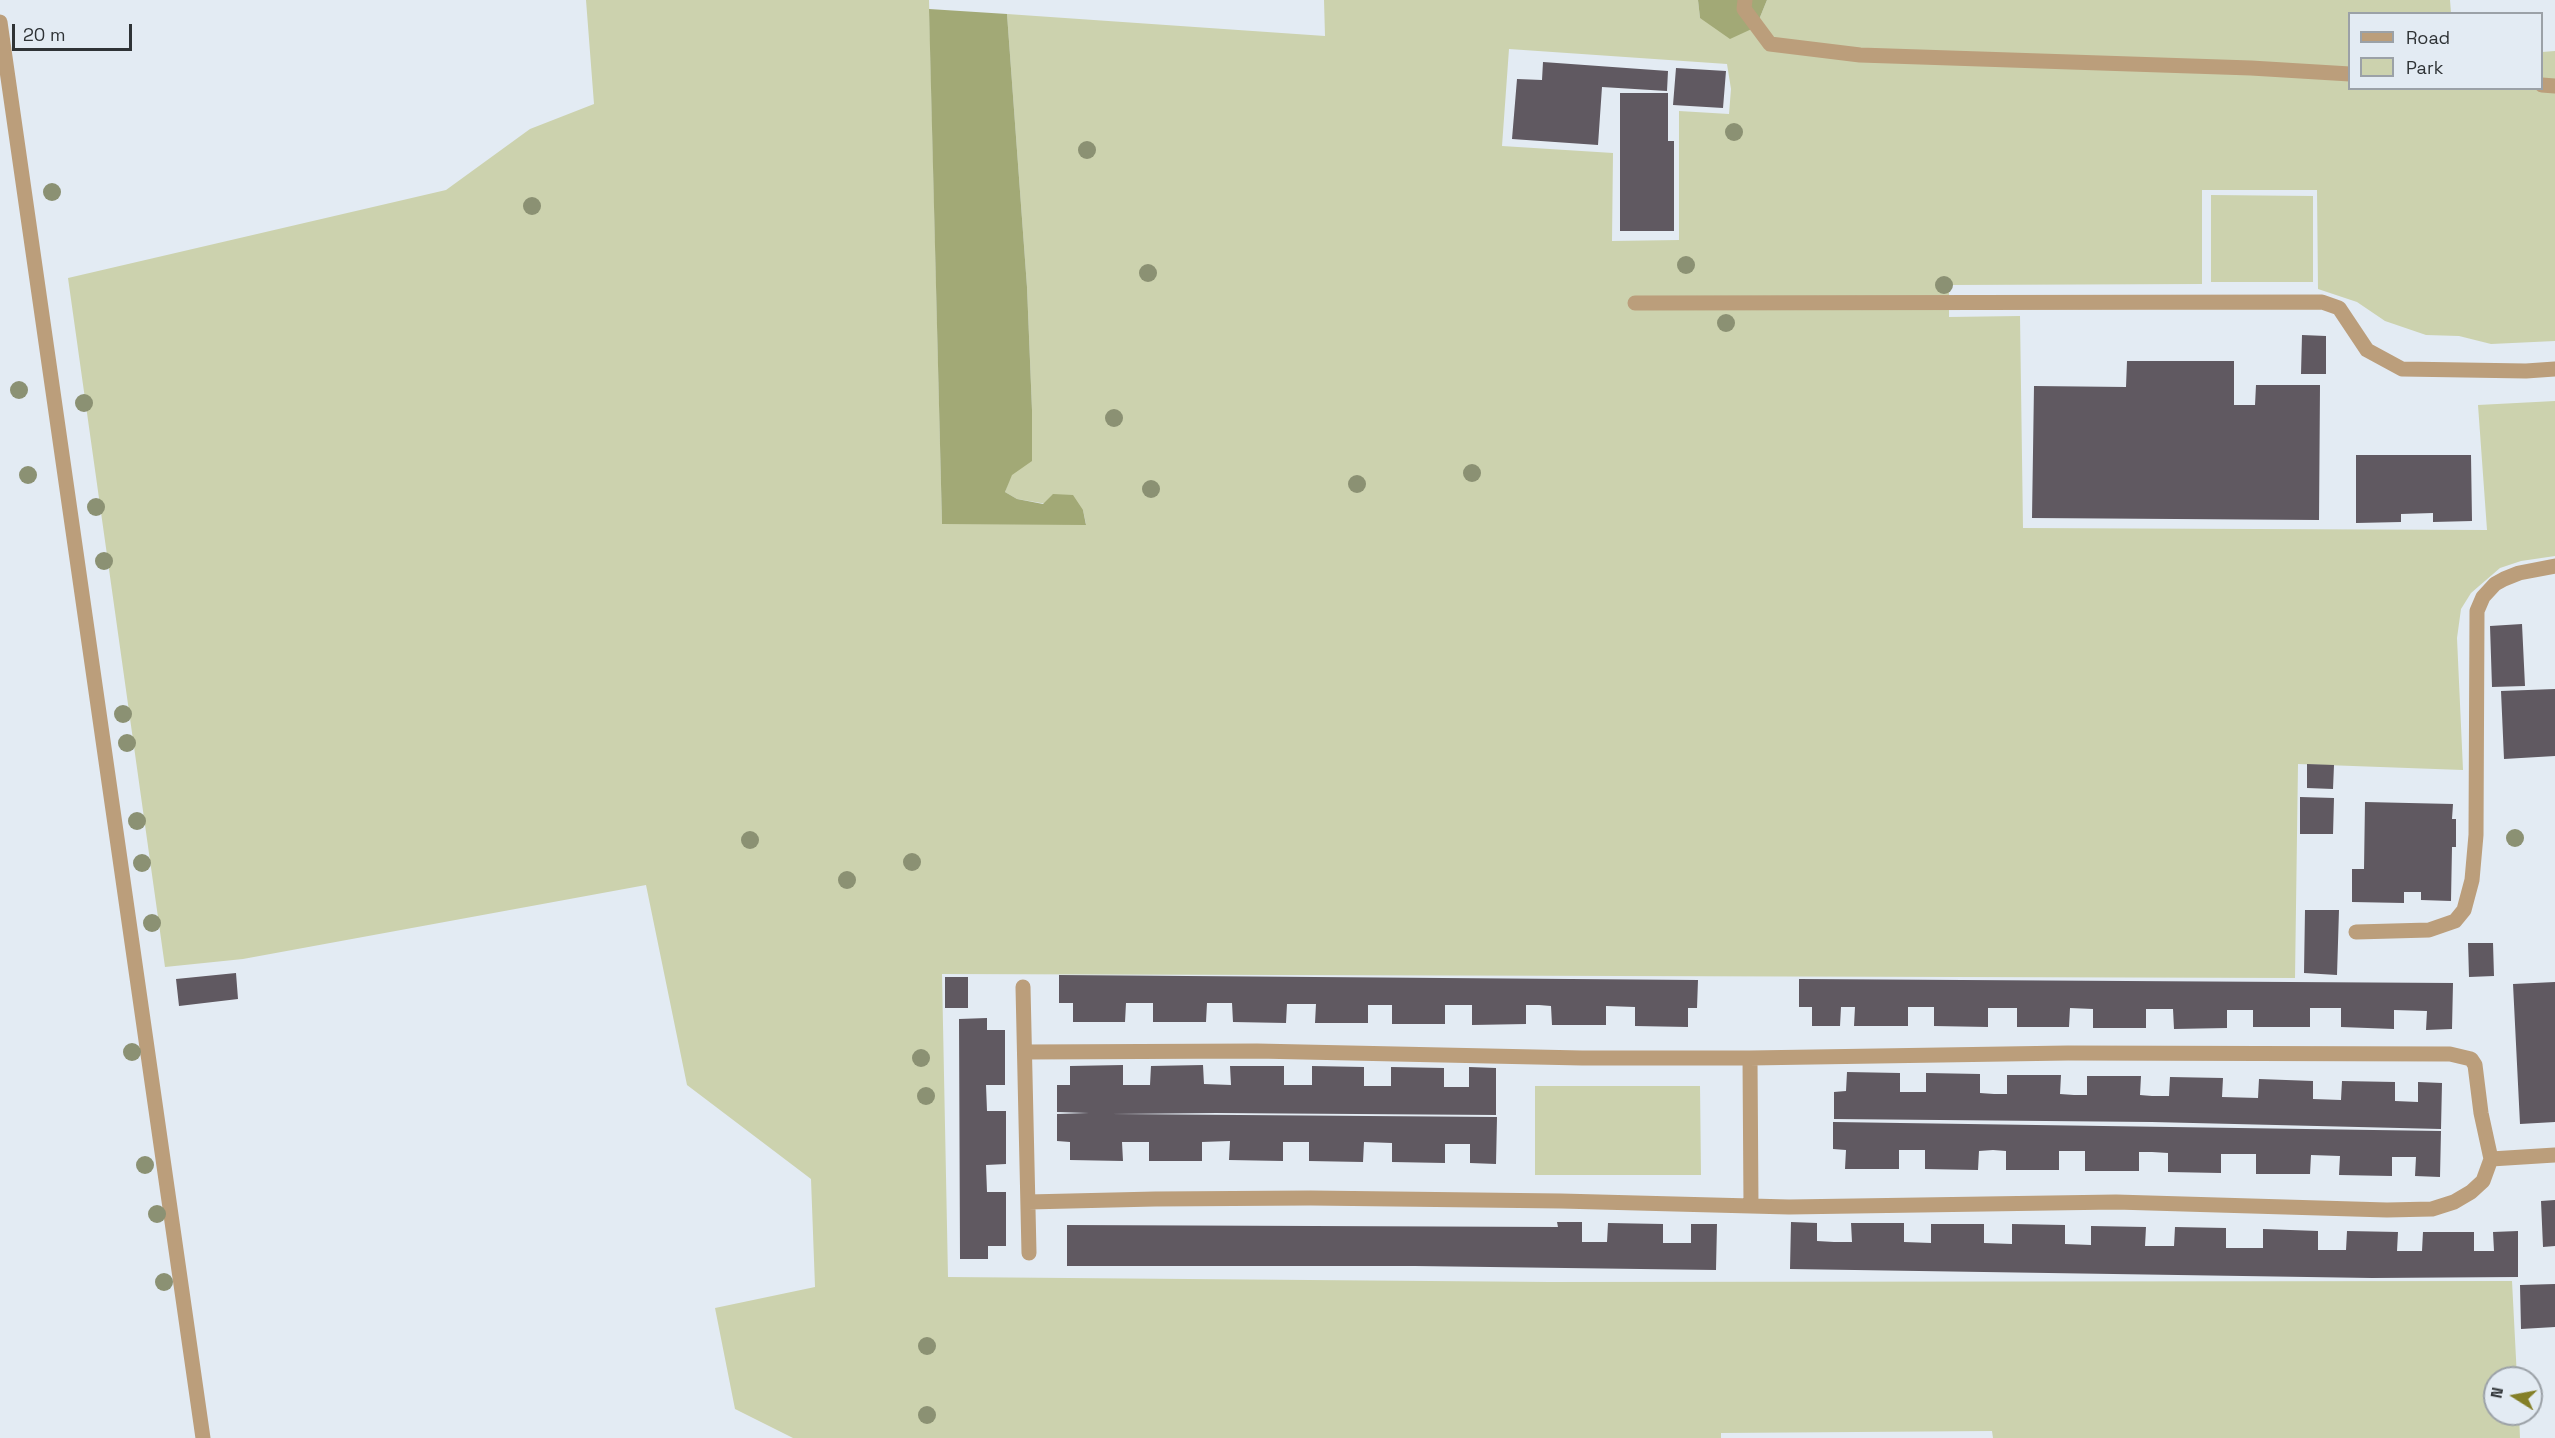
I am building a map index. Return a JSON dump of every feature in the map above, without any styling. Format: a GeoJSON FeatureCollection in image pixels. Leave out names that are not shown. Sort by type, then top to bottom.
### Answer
{"type":"FeatureCollection","features":[{"type":"Feature","properties":{"kind":"street"},"geometry":{"type":"LineString","coordinates":[[1745,0],[1744,9],[1770,44],[1793,47],[1860,55],[2251,68],[2348,74]]}},
{"type":"Feature","properties":{"kind":"street"},"geometry":{"type":"LineString","coordinates":[[0,22],[203,1438]]}},
{"type":"Feature","properties":{"kind":"street"},"geometry":{"type":"LineString","coordinates":[[1635,303],[2322,302],[2339,308],[2367,350],[2402,369],[2555,369]]}},
{"type":"Feature","properties":{"kind":"street"},"geometry":{"type":"LineString","coordinates":[[2356,932],[2429,930],[2455,921],[2464,910],[2472,880],[2475,835],[2476,611],[2483,597],[2494,584],[2519,573],[2555,566]]}},
{"type":"Feature","properties":{"kind":"street"},"geometry":{"type":"LineString","coordinates":[[1023,987],[1029,1252]]}},
{"type":"Feature","properties":{"kind":"street"},"geometry":{"type":"LineString","coordinates":[[1025,1052],[1246,1051],[1582,1058],[2068,1053],[2450,1054],[2471,1059],[2475,1065],[2481,1113],[2492,1159],[2483,1181],[2471,1192],[2454,1202],[2432,1209],[2387,1210],[2116,1202],[1750,1206],[1311,1198],[1028,1202]]}},
{"type":"Feature","properties":{"kind":"street"},"geometry":{"type":"LineString","coordinates":[[1750,1058],[1750,1206]]}},
{"type":"Feature","properties":{"kind":"street"},"geometry":{"type":"LineString","coordinates":[[2492,1159],[2555,1155]]}},
{"type":"Feature","properties":{"kind":"green space"},"geometry":{"type":"Polygon","coordinates":[[[586,0],[929,0],[942,524],[1086,524],[1083,510],[1017,499],[1005,492],[1032,410],[1027,287],[1007,14],[1325,36],[1324,0],[1698,0],[1700,18],[1756,27],[1767,0],[2450,0],[2451,12],[2348,12],[2348,90],[2543,90],[2543,52],[2555,51],[2555,341],[2491,344],[2459,336],[2426,335],[2385,321],[2357,302],[2318,289],[2317,190],[2202,190],[2202,284],[1949,285],[1949,317],[2020,316],[2023,528],[2487,530],[2478,405],[2555,401],[2555,556],[2521,561],[2500,568],[2471,593],[2461,609],[2457,638],[2463,770],[2298,764],[2295,978],[942,974],[948,1277],[1550,1282],[2512,1281],[2516,1366],[2483,1366],[2483,1426],[2520,1426],[2520,1438],[1993,1438],[1992,1431],[1721,1433],[1721,1438],[793,1438],[735,1409],[715,1308],[815,1287],[811,1179],[687,1085],[646,885],[243,959],[165,967],[68,278],[446,190],[530,129],[594,104],[586,0]],[[1509,49],[1502,146],[1613,153],[1612,241],[1679,240],[1679,111],[1729,114],[1731,89],[1727,64],[1509,49]]]}},
{"type":"Feature","properties":{"kind":"green space"},"geometry":{"type":"Polygon","coordinates":[[[1698,0],[1767,0],[1756,27],[1730,39],[1700,18],[1698,0]]]}},
{"type":"Feature","properties":{"kind":"green space"},"geometry":{"type":"Polygon","coordinates":[[[929,9],[1007,14],[1027,287],[1032,461],[1012,475],[1005,492],[1017,499],[1043,504],[1053,494],[1073,495],[1083,510],[1086,525],[942,524],[929,9]]]}},
{"type":"Feature","properties":{"kind":"green space"},"geometry":{"type":"Polygon","coordinates":[[[2211,195],[2313,196],[2313,282],[2211,282],[2211,195]]]}},
{"type":"Feature","properties":{"kind":"green space"},"geometry":{"type":"Polygon","coordinates":[[[1535,1086],[1700,1086],[1701,1175],[1535,1175],[1535,1086]]]}},
{"type":"Feature","properties":{"kind":"building"},"geometry":{"type":"Polygon","coordinates":[[[1543,62],[1668,71],[1667,91],[1602,87],[1598,145],[1512,139],[1517,79],[1542,80],[1543,62]]]}},
{"type":"Feature","properties":{"kind":"building"},"geometry":{"type":"Polygon","coordinates":[[[1676,68],[1726,71],[1723,108],[1673,105],[1676,68]]]}},
{"type":"Feature","properties":{"kind":"building"},"geometry":{"type":"Polygon","coordinates":[[[1620,93],[1668,93],[1668,141],[1674,141],[1674,231],[1620,231],[1620,93]]]}},
{"type":"Feature","properties":{"kind":"building"},"geometry":{"type":"Polygon","coordinates":[[[2302,335],[2326,336],[2326,374],[2301,374],[2302,335]]]}},
{"type":"Feature","properties":{"kind":"building"},"geometry":{"type":"Polygon","coordinates":[[[2127,361],[2234,361],[2234,405],[2255,405],[2256,385],[2320,385],[2319,520],[2032,518],[2034,386],[2126,387],[2127,361]]]}},
{"type":"Feature","properties":{"kind":"building"},"geometry":{"type":"Polygon","coordinates":[[[2356,455],[2471,455],[2472,521],[2433,522],[2433,513],[2401,514],[2401,522],[2356,523],[2356,455]]]}},
{"type":"Feature","properties":{"kind":"building"},"geometry":{"type":"Polygon","coordinates":[[[2522,624],[2525,686],[2492,687],[2490,626],[2522,624]]]}},
{"type":"Feature","properties":{"kind":"building"},"geometry":{"type":"Polygon","coordinates":[[[2555,689],[2555,756],[2504,759],[2501,691],[2555,689]]]}},
{"type":"Feature","properties":{"kind":"building"},"geometry":{"type":"Polygon","coordinates":[[[2307,764],[2334,765],[2333,789],[2307,788],[2307,764]]]}},
{"type":"Feature","properties":{"kind":"building"},"geometry":{"type":"Polygon","coordinates":[[[2300,797],[2334,798],[2333,834],[2300,834],[2300,797]]]}},
{"type":"Feature","properties":{"kind":"building"},"geometry":{"type":"Polygon","coordinates":[[[2365,802],[2453,804],[2452,819],[2456,819],[2456,847],[2452,847],[2451,901],[2421,900],[2421,892],[2404,892],[2404,903],[2352,902],[2352,869],[2364,869],[2365,802]]]}},
{"type":"Feature","properties":{"kind":"building"},"geometry":{"type":"Polygon","coordinates":[[[2305,910],[2339,910],[2337,975],[2304,973],[2305,910]]]}},
{"type":"Feature","properties":{"kind":"building"},"geometry":{"type":"Polygon","coordinates":[[[2468,943],[2493,943],[2494,976],[2469,977],[2468,943]]]}},
{"type":"Feature","properties":{"kind":"building"},"geometry":{"type":"Polygon","coordinates":[[[236,973],[238,999],[179,1006],[176,979],[236,973]]]}},
{"type":"Feature","properties":{"kind":"building"},"geometry":{"type":"Polygon","coordinates":[[[1059,975],[1698,980],[1697,1008],[1688,1008],[1688,1027],[1635,1026],[1635,1007],[1606,1006],[1606,1025],[1552,1025],[1551,1006],[1539,1005],[1526,1005],[1526,1024],[1472,1025],[1472,1005],[1445,1005],[1445,1024],[1392,1024],[1392,1005],[1368,1005],[1368,1023],[1315,1023],[1316,1004],[1287,1004],[1286,1023],[1233,1022],[1232,1003],[1207,1003],[1206,1022],[1153,1022],[1153,1003],[1126,1003],[1125,1022],[1073,1022],[1073,1003],[1059,1003],[1059,975]]]}},
{"type":"Feature","properties":{"kind":"building"},"geometry":{"type":"Polygon","coordinates":[[[945,977],[968,977],[968,1008],[945,1008],[945,977]]]}},
{"type":"Feature","properties":{"kind":"building"},"geometry":{"type":"Polygon","coordinates":[[[1799,979],[2453,983],[2452,1029],[2426,1030],[2427,1011],[2394,1010],[2394,1029],[2341,1027],[2341,1008],[2310,1008],[2310,1027],[2253,1027],[2253,1010],[2227,1010],[2227,1028],[2174,1029],[2173,1009],[2146,1009],[2146,1028],[2093,1028],[2093,1009],[2070,1008],[2069,1027],[2017,1027],[2017,1008],[1988,1008],[1988,1027],[1934,1026],[1934,1007],[1908,1007],[1908,1026],[1854,1026],[1855,1007],[1841,1007],[1840,1026],[1812,1026],[1812,1007],[1799,1007],[1799,979]]]}},
{"type":"Feature","properties":{"kind":"building"},"geometry":{"type":"Polygon","coordinates":[[[2555,982],[2555,1122],[2520,1124],[2513,984],[2555,982]]]}},
{"type":"Feature","properties":{"kind":"building"},"geometry":{"type":"Polygon","coordinates":[[[987,1018],[987,1030],[1005,1030],[1005,1085],[986,1085],[987,1111],[1006,1111],[1006,1164],[986,1165],[987,1192],[1006,1192],[1006,1246],[988,1246],[988,1259],[960,1259],[959,1019],[987,1018]]]}},
{"type":"Feature","properties":{"kind":"building"},"geometry":{"type":"Polygon","coordinates":[[[1123,1065],[1123,1085],[1150,1085],[1151,1066],[1203,1065],[1204,1084],[1231,1085],[1230,1066],[1284,1066],[1284,1085],[1312,1085],[1312,1066],[1364,1067],[1364,1086],[1391,1086],[1391,1067],[1444,1068],[1444,1087],[1469,1087],[1469,1067],[1496,1068],[1496,1115],[1111,1114],[1497,1117],[1496,1164],[1470,1163],[1470,1144],[1445,1144],[1445,1163],[1392,1162],[1392,1143],[1364,1142],[1363,1162],[1309,1161],[1309,1142],[1283,1142],[1283,1161],[1229,1160],[1230,1141],[1202,1142],[1202,1161],[1149,1161],[1149,1142],[1122,1142],[1123,1161],[1070,1160],[1070,1142],[1057,1141],[1057,1114],[1089,1113],[1057,1112],[1057,1085],[1070,1085],[1070,1066],[1123,1065]]]}},
{"type":"Feature","properties":{"kind":"building"},"geometry":{"type":"Polygon","coordinates":[[[1847,1072],[1900,1073],[1900,1092],[1926,1092],[1926,1073],[1980,1074],[1980,1093],[1994,1094],[2007,1094],[2007,1075],[2061,1075],[2060,1094],[2074,1095],[2087,1095],[2087,1076],[2141,1076],[2140,1095],[2152,1096],[2169,1096],[2170,1077],[2223,1078],[2222,1097],[2258,1098],[2259,1079],[2313,1081],[2313,1099],[2341,1100],[2342,1081],[2395,1082],[2395,1101],[2418,1102],[2418,1082],[2442,1083],[2441,1129],[2152,1122],[1834,1119],[1834,1092],[1846,1091],[1847,1072]]]}},
{"type":"Feature","properties":{"kind":"building"},"geometry":{"type":"Polygon","coordinates":[[[1833,1122],[2441,1131],[2440,1177],[2415,1176],[2416,1157],[2392,1157],[2392,1176],[2339,1175],[2340,1156],[2311,1155],[2310,1174],[2256,1174],[2256,1154],[2221,1154],[2221,1173],[2168,1172],[2168,1153],[2152,1152],[2139,1152],[2139,1171],[2085,1171],[2085,1151],[2059,1151],[2059,1170],[2006,1170],[2006,1151],[1993,1150],[1979,1151],[1978,1170],[1925,1169],[1925,1150],[1899,1150],[1899,1169],[1845,1169],[1846,1150],[1833,1149],[1833,1122]]]}},
{"type":"Feature","properties":{"kind":"building"},"geometry":{"type":"Polygon","coordinates":[[[2555,1200],[2555,1246],[2543,1247],[2541,1201],[2555,1200]]]}},
{"type":"Feature","properties":{"kind":"building"},"geometry":{"type":"Polygon","coordinates":[[[1557,1222],[1582,1222],[1582,1242],[1607,1242],[1608,1223],[1663,1224],[1663,1243],[1691,1243],[1691,1224],[1717,1224],[1716,1270],[1415,1266],[1067,1266],[1067,1225],[1558,1227],[1557,1222]]]}},
{"type":"Feature","properties":{"kind":"building"},"geometry":{"type":"Polygon","coordinates":[[[1791,1222],[1817,1223],[1817,1241],[1834,1242],[1852,1242],[1851,1223],[1904,1223],[1904,1242],[1931,1243],[1931,1224],[1984,1224],[1984,1243],[2012,1244],[2012,1224],[2065,1225],[2065,1244],[2091,1245],[2091,1226],[2146,1227],[2145,1246],[2174,1246],[2175,1227],[2226,1228],[2226,1248],[2263,1248],[2263,1229],[2318,1231],[2318,1250],[2346,1250],[2347,1231],[2398,1232],[2397,1251],[2422,1251],[2423,1232],[2474,1232],[2474,1251],[2494,1251],[2493,1232],[2518,1231],[2518,1277],[2372,1278],[1790,1269],[1791,1222]]]}},
{"type":"Feature","properties":{"kind":"building"},"geometry":{"type":"Polygon","coordinates":[[[2555,1284],[2555,1327],[2521,1329],[2520,1285],[2555,1284]]]}}]}
